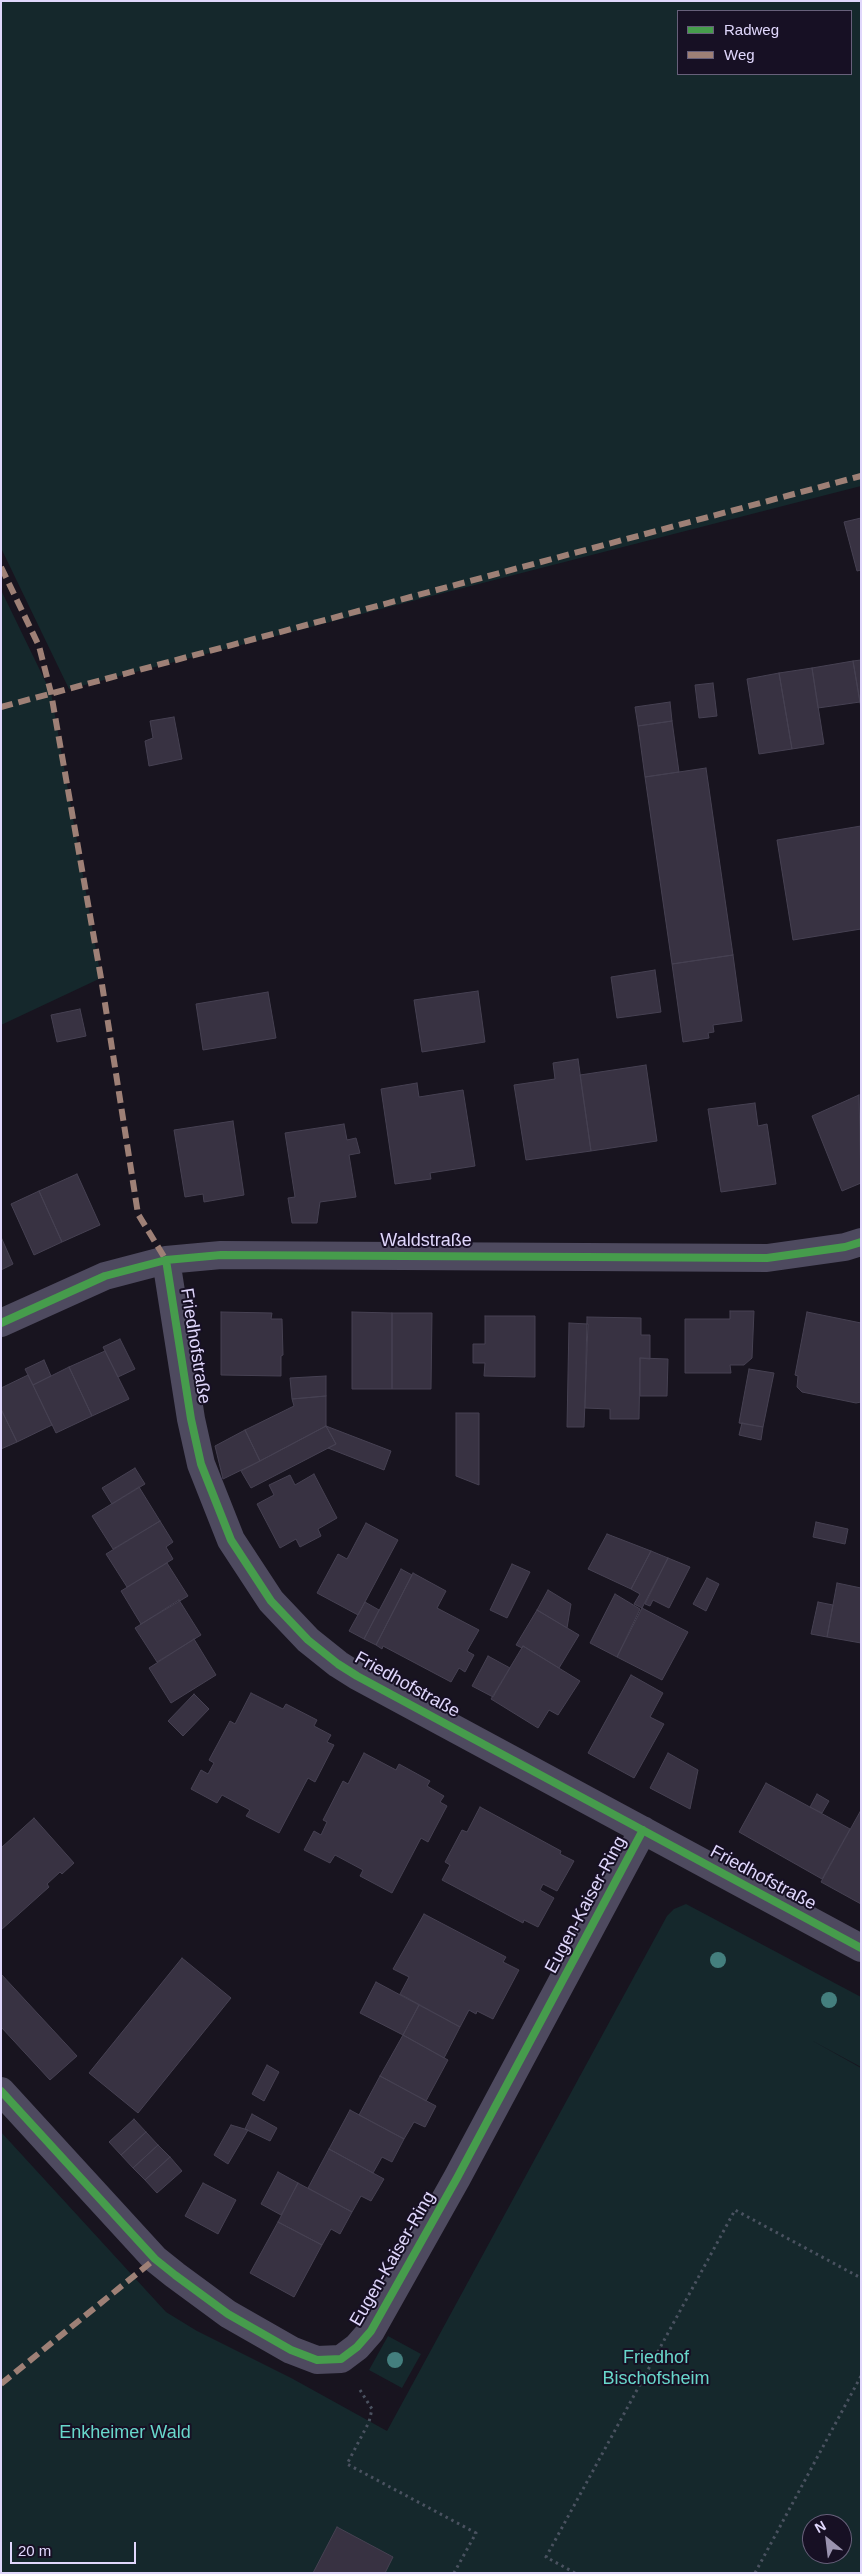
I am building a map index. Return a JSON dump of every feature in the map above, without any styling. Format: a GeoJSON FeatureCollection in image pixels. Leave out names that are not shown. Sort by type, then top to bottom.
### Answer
{"type":"FeatureCollection","features":[{"type":"Feature","properties":{"kind":"street","name":"Waldstraße"},"geometry":{"type":"LineString","coordinates":[[1,1323],[105,1276],[166,1260],[221,1255],[767,1258],[845,1247],[861,1242]]}},
{"type":"Feature","properties":{"kind":"street","name":"Friedhofstraße"},"geometry":{"type":"LineString","coordinates":[[166,1260],[191,1419],[201,1464],[231,1540],[272,1601],[308,1640],[338,1664],[861,1948]]}},
{"type":"Feature","properties":{"kind":"street","name":"Eugen-Kaiser-Ring"},"geometry":{"type":"LineString","coordinates":[[341,2359],[357,2348],[371,2332],[462,2169],[643,1830]]}},
{"type":"Feature","properties":{"kind":"street"},"geometry":{"type":"LineString","coordinates":[[1,2091],[156,2259],[175,2275],[228,2314],[291,2350],[317,2360],[341,2359]]}},
{"type":"Feature","properties":{"kind":"path"},"geometry":{"type":"LineString","coordinates":[[575,2573],[546,2557],[735,2210],[861,2278]]}},
{"type":"Feature","properties":{"kind":"path"},"geometry":{"type":"LineString","coordinates":[[341,2359],[372,2409],[369,2422],[347,2464],[476,2533],[454,2573]]}},
{"type":"Feature","properties":{"kind":"path"},"geometry":{"type":"LineString","coordinates":[[755,2573],[861,2376]]}},
{"type":"Feature","properties":{"kind":"green space"},"geometry":{"type":"Polygon","coordinates":[[[1,1],[861,1],[861,486],[69,689],[1,548],[1,1]]]}},
{"type":"Feature","properties":{"kind":"green space"},"geometry":{"type":"Polygon","coordinates":[[[1,590],[51,693],[101,978],[1,1025],[1,590]]]}},
{"type":"Feature","properties":{"kind":"green space","name":"Friedhof Bischofsheim"},"geometry":{"type":"Polygon","coordinates":[[[686,1904],[861,1997],[861,2067],[811,2040],[861,2068],[861,2573],[1,2573],[1,2132],[166,2312],[197,2331],[293,2379],[387,2431],[667,1916],[674,1909],[686,1904]]]}},
{"type":"Feature","properties":{"kind":"green space"},"geometry":{"type":"Polygon","coordinates":[[[388,2336],[421,2354],[402,2388],[369,2370],[388,2336]]]}},
{"type":"Feature","properties":{"kind":"building"},"geometry":{"type":"Polygon","coordinates":[[[861,518],[861,570],[857,571],[844,522],[861,518]]]}},
{"type":"Feature","properties":{"kind":"building"},"geometry":{"type":"Polygon","coordinates":[[[861,660],[861,708],[853,661],[861,660]]]}},
{"type":"Feature","properties":{"kind":"building"},"geometry":{"type":"Polygon","coordinates":[[[853,661],[860,702],[818,708],[812,668],[853,661]]]}},
{"type":"Feature","properties":{"kind":"building"},"geometry":{"type":"Polygon","coordinates":[[[812,668],[824,744],[792,749],[779,673],[812,668]]]}},
{"type":"Feature","properties":{"kind":"building"},"geometry":{"type":"Polygon","coordinates":[[[779,673],[792,749],[759,754],[747,679],[779,673]]]}},
{"type":"Feature","properties":{"kind":"building"},"geometry":{"type":"Polygon","coordinates":[[[713,683],[717,716],[699,718],[695,685],[713,683]]]}},
{"type":"Feature","properties":{"kind":"building"},"geometry":{"type":"Polygon","coordinates":[[[670,702],[672,721],[638,726],[635,707],[670,702]]]}},
{"type":"Feature","properties":{"kind":"building"},"geometry":{"type":"Polygon","coordinates":[[[174,717],[182,759],[149,766],[145,741],[153,738],[150,721],[174,717]]]}},
{"type":"Feature","properties":{"kind":"building"},"geometry":{"type":"Polygon","coordinates":[[[672,721],[679,772],[645,777],[638,726],[672,721]]]}},
{"type":"Feature","properties":{"kind":"building"},"geometry":{"type":"Polygon","coordinates":[[[706,768],[733,955],[672,964],[645,777],[706,768]]]}},
{"type":"Feature","properties":{"kind":"building"},"geometry":{"type":"Polygon","coordinates":[[[861,826],[861,929],[793,940],[777,840],[861,826]]]}},
{"type":"Feature","properties":{"kind":"building"},"geometry":{"type":"Polygon","coordinates":[[[733,955],[742,1021],[713,1025],[714,1032],[708,1033],[709,1038],[683,1042],[672,964],[733,955]]]}},
{"type":"Feature","properties":{"kind":"building"},"geometry":{"type":"Polygon","coordinates":[[[655,970],[661,1012],[617,1018],[611,977],[655,970]]]}},
{"type":"Feature","properties":{"kind":"building"},"geometry":{"type":"Polygon","coordinates":[[[478,991],[485,1042],[422,1052],[414,1000],[478,991]]]}},
{"type":"Feature","properties":{"kind":"building"},"geometry":{"type":"Polygon","coordinates":[[[268,992],[276,1038],[203,1050],[196,1004],[268,992]]]}},
{"type":"Feature","properties":{"kind":"building"},"geometry":{"type":"Polygon","coordinates":[[[80,1009],[86,1036],[57,1042],[51,1015],[80,1009]]]}},
{"type":"Feature","properties":{"kind":"building"},"geometry":{"type":"Polygon","coordinates":[[[578,1059],[591,1151],[526,1160],[514,1085],[555,1079],[553,1063],[578,1059]]]}},
{"type":"Feature","properties":{"kind":"building"},"geometry":{"type":"Polygon","coordinates":[[[646,1065],[657,1141],[591,1151],[580,1075],[646,1065]]]}},
{"type":"Feature","properties":{"kind":"building"},"geometry":{"type":"Polygon","coordinates":[[[417,1083],[419,1097],[463,1090],[475,1166],[430,1173],[431,1179],[395,1184],[381,1089],[417,1083]]]}},
{"type":"Feature","properties":{"kind":"building"},"geometry":{"type":"Polygon","coordinates":[[[859,1095],[861,1183],[842,1191],[812,1116],[859,1095]]]}},
{"type":"Feature","properties":{"kind":"building"},"geometry":{"type":"Polygon","coordinates":[[[755,1103],[758,1126],[767,1124],[776,1184],[721,1192],[708,1109],[755,1103]]]}},
{"type":"Feature","properties":{"kind":"building"},"geometry":{"type":"Polygon","coordinates":[[[233,1121],[244,1195],[204,1202],[203,1194],[185,1197],[174,1130],[233,1121]]]}},
{"type":"Feature","properties":{"kind":"building"},"geometry":{"type":"Polygon","coordinates":[[[344,1124],[347,1140],[356,1138],[360,1153],[349,1155],[356,1197],[320,1202],[317,1223],[292,1223],[288,1198],[295,1197],[285,1133],[344,1124]]]}},
{"type":"Feature","properties":{"kind":"building"},"geometry":{"type":"Polygon","coordinates":[[[77,1174],[100,1225],[62,1242],[39,1191],[77,1174]]]}},
{"type":"Feature","properties":{"kind":"building"},"geometry":{"type":"Polygon","coordinates":[[[39,1191],[62,1242],[34,1255],[11,1204],[39,1191]]]}},
{"type":"Feature","properties":{"kind":"building"},"geometry":{"type":"Polygon","coordinates":[[[1,1237],[13,1264],[1,1270],[1,1237]]]}},
{"type":"Feature","properties":{"kind":"building"},"geometry":{"type":"Polygon","coordinates":[[[730,1311],[754,1311],[752,1358],[744,1365],[730,1365],[731,1373],[685,1373],[685,1319],[730,1319],[730,1311]]]}},
{"type":"Feature","properties":{"kind":"building"},"geometry":{"type":"Polygon","coordinates":[[[221,1312],[272,1313],[271,1319],[282,1319],[283,1355],[281,1356],[281,1376],[221,1375],[221,1312]]]}},
{"type":"Feature","properties":{"kind":"building"},"geometry":{"type":"Polygon","coordinates":[[[352,1312],[392,1313],[392,1389],[352,1389],[352,1312]]]}},
{"type":"Feature","properties":{"kind":"building"},"geometry":{"type":"Polygon","coordinates":[[[807,1312],[861,1323],[861,1402],[856,1403],[802,1392],[797,1387],[798,1376],[795,1375],[807,1312]]]}},
{"type":"Feature","properties":{"kind":"building"},"geometry":{"type":"Polygon","coordinates":[[[392,1313],[432,1313],[431,1389],[392,1389],[392,1313]]]}},
{"type":"Feature","properties":{"kind":"building"},"geometry":{"type":"Polygon","coordinates":[[[485,1316],[535,1316],[535,1377],[484,1376],[485,1363],[473,1363],[473,1344],[485,1344],[485,1316]]]}},
{"type":"Feature","properties":{"kind":"building"},"geometry":{"type":"Polygon","coordinates":[[[587,1317],[641,1318],[641,1335],[650,1335],[650,1359],[640,1358],[639,1419],[610,1419],[610,1409],[585,1408],[587,1317]]]}},
{"type":"Feature","properties":{"kind":"building"},"geometry":{"type":"Polygon","coordinates":[[[569,1323],[588,1324],[584,1427],[567,1427],[569,1323]]]}},
{"type":"Feature","properties":{"kind":"building"},"geometry":{"type":"Polygon","coordinates":[[[120,1339],[135,1369],[118,1377],[103,1347],[120,1339]]]}},
{"type":"Feature","properties":{"kind":"building"},"geometry":{"type":"Polygon","coordinates":[[[105,1351],[129,1399],[92,1416],[69,1367],[105,1351]]]}},
{"type":"Feature","properties":{"kind":"building"},"geometry":{"type":"Polygon","coordinates":[[[640,1358],[668,1359],[667,1396],[640,1396],[640,1358]]]}},
{"type":"Feature","properties":{"kind":"building"},"geometry":{"type":"Polygon","coordinates":[[[44,1360],[51,1376],[33,1385],[25,1369],[44,1360]]]}},
{"type":"Feature","properties":{"kind":"building"},"geometry":{"type":"Polygon","coordinates":[[[69,1367],[92,1416],[56,1433],[33,1385],[69,1367]]]}},
{"type":"Feature","properties":{"kind":"building"},"geometry":{"type":"Polygon","coordinates":[[[749,1369],[774,1373],[763,1427],[739,1423],[749,1369]]]}},
{"type":"Feature","properties":{"kind":"building"},"geometry":{"type":"Polygon","coordinates":[[[28,1375],[52,1425],[17,1442],[1,1409],[1,1388],[28,1375]]]}},
{"type":"Feature","properties":{"kind":"building"},"geometry":{"type":"Polygon","coordinates":[[[326,1376],[326,1396],[292,1399],[290,1378],[326,1376]]]}},
{"type":"Feature","properties":{"kind":"building"},"geometry":{"type":"Polygon","coordinates":[[[326,1396],[326,1426],[260,1461],[245,1430],[294,1406],[292,1399],[326,1396]]]}},
{"type":"Feature","properties":{"kind":"building"},"geometry":{"type":"Polygon","coordinates":[[[1,1409],[17,1442],[1,1449],[1,1409]]]}},
{"type":"Feature","properties":{"kind":"building"},"geometry":{"type":"Polygon","coordinates":[[[456,1413],[479,1413],[479,1485],[456,1476],[456,1413]]]}},
{"type":"Feature","properties":{"kind":"building"},"geometry":{"type":"Polygon","coordinates":[[[742,1423],[763,1427],[761,1440],[739,1435],[742,1423]]]}},
{"type":"Feature","properties":{"kind":"building"},"geometry":{"type":"Polygon","coordinates":[[[326,1426],[391,1451],[384,1470],[328,1448],[336,1444],[326,1426]]]}},
{"type":"Feature","properties":{"kind":"building"},"geometry":{"type":"Polygon","coordinates":[[[326,1426],[336,1444],[251,1488],[241,1471],[326,1426]]]}},
{"type":"Feature","properties":{"kind":"building"},"geometry":{"type":"Polygon","coordinates":[[[245,1430],[260,1461],[223,1479],[215,1446],[245,1430]]]}},
{"type":"Feature","properties":{"kind":"building"},"geometry":{"type":"Polygon","coordinates":[[[135,1468],[145,1484],[112,1504],[102,1488],[135,1468]]]}},
{"type":"Feature","properties":{"kind":"building"},"geometry":{"type":"Polygon","coordinates":[[[314,1474],[337,1518],[318,1529],[321,1536],[300,1547],[296,1539],[280,1548],[257,1504],[274,1495],[269,1485],[290,1475],[295,1485],[314,1474]]]}},
{"type":"Feature","properties":{"kind":"building"},"geometry":{"type":"Polygon","coordinates":[[[139,1487],[160,1521],[113,1549],[92,1516],[139,1487]]]}},
{"type":"Feature","properties":{"kind":"building"},"geometry":{"type":"Polygon","coordinates":[[[160,1521],[173,1542],[166,1547],[173,1559],[127,1587],[106,1554],[160,1521]]]}},
{"type":"Feature","properties":{"kind":"building"},"geometry":{"type":"Polygon","coordinates":[[[816,1522],[848,1529],[845,1544],[813,1537],[816,1522]]]}},
{"type":"Feature","properties":{"kind":"building"},"geometry":{"type":"Polygon","coordinates":[[[366,1523],[398,1540],[358,1615],[317,1593],[338,1554],[347,1559],[366,1523]]]}},
{"type":"Feature","properties":{"kind":"building"},"geometry":{"type":"Polygon","coordinates":[[[607,1534],[651,1551],[631,1589],[588,1569],[607,1534]]]}},
{"type":"Feature","properties":{"kind":"building"},"geometry":{"type":"Polygon","coordinates":[[[651,1551],[668,1558],[642,1608],[634,1604],[640,1594],[631,1589],[651,1551]]]}},
{"type":"Feature","properties":{"kind":"building"},"geometry":{"type":"Polygon","coordinates":[[[668,1558],[690,1567],[669,1608],[653,1600],[650,1606],[645,1604],[668,1558]]]}},
{"type":"Feature","properties":{"kind":"building"},"geometry":{"type":"Polygon","coordinates":[[[167,1563],[188,1596],[141,1624],[121,1591],[167,1563]]]}},
{"type":"Feature","properties":{"kind":"building"},"geometry":{"type":"Polygon","coordinates":[[[512,1564],[530,1572],[507,1618],[490,1610],[512,1564]]]}},
{"type":"Feature","properties":{"kind":"building"},"geometry":{"type":"Polygon","coordinates":[[[401,1569],[412,1575],[376,1645],[364,1639],[401,1569]]]}},
{"type":"Feature","properties":{"kind":"building"},"geometry":{"type":"Polygon","coordinates":[[[413,1573],[446,1591],[437,1608],[479,1630],[467,1651],[474,1655],[465,1672],[459,1668],[451,1682],[383,1646],[382,1649],[376,1645],[413,1573]]]}},
{"type":"Feature","properties":{"kind":"building"},"geometry":{"type":"Polygon","coordinates":[[[707,1578],[719,1584],[706,1611],[693,1604],[707,1578]]]}},
{"type":"Feature","properties":{"kind":"building"},"geometry":{"type":"Polygon","coordinates":[[[837,1583],[861,1588],[861,1643],[827,1637],[837,1583]]]}},
{"type":"Feature","properties":{"kind":"building"},"geometry":{"type":"Polygon","coordinates":[[[548,1590],[571,1604],[567,1628],[537,1610],[548,1590]]]}},
{"type":"Feature","properties":{"kind":"building"},"geometry":{"type":"Polygon","coordinates":[[[615,1594],[640,1609],[617,1657],[590,1643],[615,1594]]]}},
{"type":"Feature","properties":{"kind":"building"},"geometry":{"type":"Polygon","coordinates":[[[179,1600],[201,1635],[157,1662],[135,1628],[179,1600]]]}},
{"type":"Feature","properties":{"kind":"building"},"geometry":{"type":"Polygon","coordinates":[[[365,1602],[379,1610],[364,1639],[349,1631],[365,1602]]]}},
{"type":"Feature","properties":{"kind":"building"},"geometry":{"type":"Polygon","coordinates":[[[818,1602],[833,1605],[827,1637],[811,1634],[818,1602]]]}},
{"type":"Feature","properties":{"kind":"building"},"geometry":{"type":"Polygon","coordinates":[[[642,1608],[688,1632],[662,1680],[617,1657],[642,1608]]]}},
{"type":"Feature","properties":{"kind":"building"},"geometry":{"type":"Polygon","coordinates":[[[537,1610],[579,1635],[559,1668],[523,1646],[522,1648],[516,1645],[537,1610]]]}},
{"type":"Feature","properties":{"kind":"building"},"geometry":{"type":"Polygon","coordinates":[[[194,1639],[216,1675],[171,1703],[149,1668],[194,1639]]]}},
{"type":"Feature","properties":{"kind":"building"},"geometry":{"type":"Polygon","coordinates":[[[523,1646],[580,1681],[558,1715],[549,1710],[538,1728],[491,1699],[523,1646]]]}},
{"type":"Feature","properties":{"kind":"building"},"geometry":{"type":"Polygon","coordinates":[[[488,1656],[510,1668],[493,1697],[472,1686],[488,1656]]]}},
{"type":"Feature","properties":{"kind":"building"},"geometry":{"type":"Polygon","coordinates":[[[631,1675],[663,1693],[650,1717],[664,1724],[634,1778],[588,1753],[631,1675]]]}},
{"type":"Feature","properties":{"kind":"building"},"geometry":{"type":"Polygon","coordinates":[[[251,1693],[283,1709],[286,1704],[317,1720],[314,1726],[331,1735],[327,1742],[334,1745],[315,1782],[308,1778],[279,1833],[246,1816],[250,1810],[222,1795],[217,1803],[191,1789],[201,1770],[208,1774],[214,1763],[209,1760],[230,1721],[235,1724],[251,1693]]]}},
{"type":"Feature","properties":{"kind":"building"},"geometry":{"type":"Polygon","coordinates":[[[194,1694],[209,1709],[183,1736],[168,1721],[194,1694]]]}},
{"type":"Feature","properties":{"kind":"building"},"geometry":{"type":"Polygon","coordinates":[[[364,1753],[396,1770],[399,1764],[430,1781],[427,1786],[444,1796],[440,1802],[447,1806],[428,1842],[421,1838],[392,1893],[360,1876],[363,1870],[335,1855],[330,1863],[304,1850],[314,1831],[321,1835],[327,1822],[323,1820],[343,1781],[348,1784],[364,1753]]]}},
{"type":"Feature","properties":{"kind":"building"},"geometry":{"type":"Polygon","coordinates":[[[668,1753],[698,1770],[690,1809],[650,1788],[668,1753]]]}},
{"type":"Feature","properties":{"kind":"building"},"geometry":{"type":"Polygon","coordinates":[[[766,1783],[850,1829],[822,1879],[739,1832],[766,1783]]]}},
{"type":"Feature","properties":{"kind":"building"},"geometry":{"type":"Polygon","coordinates":[[[817,1794],[829,1801],[822,1813],[810,1807],[817,1794]]]}},
{"type":"Feature","properties":{"kind":"building"},"geometry":{"type":"Polygon","coordinates":[[[480,1807],[561,1851],[560,1854],[574,1861],[557,1891],[543,1884],[540,1890],[554,1898],[538,1927],[524,1920],[523,1923],[442,1880],[450,1865],[445,1862],[462,1830],[467,1832],[480,1807]]]}},
{"type":"Feature","properties":{"kind":"building"},"geometry":{"type":"Polygon","coordinates":[[[861,1810],[861,1904],[821,1882],[861,1810]]]}},
{"type":"Feature","properties":{"kind":"building"},"geometry":{"type":"Polygon","coordinates":[[[34,1818],[74,1863],[62,1874],[60,1872],[47,1884],[49,1887],[1,1930],[1,1848],[34,1818]]]}},
{"type":"Feature","properties":{"kind":"building"},"geometry":{"type":"Polygon","coordinates":[[[424,1914],[506,1957],[503,1962],[519,1970],[493,2019],[477,2011],[476,2014],[469,2010],[460,2027],[400,1994],[409,1977],[393,1969],[424,1914]]]}},
{"type":"Feature","properties":{"kind":"building"},"geometry":{"type":"Polygon","coordinates":[[[182,1958],[231,1998],[138,2113],[89,2073],[182,1958]]]}},
{"type":"Feature","properties":{"kind":"building"},"geometry":{"type":"Polygon","coordinates":[[[1,1974],[77,2056],[50,2080],[1,2027],[1,1974]]]}},
{"type":"Feature","properties":{"kind":"building"},"geometry":{"type":"Polygon","coordinates":[[[376,1982],[419,2005],[403,2035],[360,2013],[376,1982]]]}},
{"type":"Feature","properties":{"kind":"building"},"geometry":{"type":"Polygon","coordinates":[[[419,2005],[460,2027],[444,2058],[403,2035],[419,2005]]]}},
{"type":"Feature","properties":{"kind":"building"},"geometry":{"type":"Polygon","coordinates":[[[403,2035],[448,2060],[426,2101],[380,2076],[403,2035]]]}},
{"type":"Feature","properties":{"kind":"building"},"geometry":{"type":"Polygon","coordinates":[[[267,2065],[279,2072],[264,2101],[252,2094],[267,2065]]]}},
{"type":"Feature","properties":{"kind":"building"},"geometry":{"type":"Polygon","coordinates":[[[380,2076],[436,2106],[425,2127],[414,2122],[404,2139],[359,2115],[380,2076]]]}},
{"type":"Feature","properties":{"kind":"building"},"geometry":{"type":"Polygon","coordinates":[[[350,2110],[404,2139],[392,2162],[382,2157],[373,2173],[329,2149],[350,2110]]]}},
{"type":"Feature","properties":{"kind":"building"},"geometry":{"type":"Polygon","coordinates":[[[252,2114],[277,2128],[270,2141],[245,2129],[252,2114]]]}},
{"type":"Feature","properties":{"kind":"building"},"geometry":{"type":"Polygon","coordinates":[[[134,2119],[146,2132],[121,2155],[109,2142],[134,2119]]]}},
{"type":"Feature","properties":{"kind":"building"},"geometry":{"type":"Polygon","coordinates":[[[231,2125],[248,2130],[228,2164],[214,2155],[231,2125]]]}},
{"type":"Feature","properties":{"kind":"building"},"geometry":{"type":"Polygon","coordinates":[[[146,2132],[158,2145],[133,2168],[121,2155],[146,2132]]]}},
{"type":"Feature","properties":{"kind":"building"},"geometry":{"type":"Polygon","coordinates":[[[158,2145],[170,2157],[145,2180],[133,2168],[158,2145]]]}},
{"type":"Feature","properties":{"kind":"building"},"geometry":{"type":"Polygon","coordinates":[[[329,2149],[384,2179],[371,2201],[361,2196],[352,2212],[308,2188],[329,2149]]]}},
{"type":"Feature","properties":{"kind":"building"},"geometry":{"type":"Polygon","coordinates":[[[170,2157],[182,2171],[157,2193],[145,2180],[170,2157]]]}},
{"type":"Feature","properties":{"kind":"building"},"geometry":{"type":"Polygon","coordinates":[[[278,2172],[298,2183],[281,2215],[261,2204],[278,2172]]]}},
{"type":"Feature","properties":{"kind":"building"},"geometry":{"type":"Polygon","coordinates":[[[203,2183],[236,2200],[218,2234],[185,2216],[203,2183]]]}},
{"type":"Feature","properties":{"kind":"building"},"geometry":{"type":"Polygon","coordinates":[[[298,2183],[352,2212],[340,2234],[331,2229],[322,2245],[278,2222],[298,2183]]]}},
{"type":"Feature","properties":{"kind":"building"},"geometry":{"type":"Polygon","coordinates":[[[278,2222],[322,2245],[294,2297],[250,2273],[278,2222]]]}},
{"type":"Feature","properties":{"kind":"building"},"geometry":{"type":"Polygon","coordinates":[[[337,2527],[393,2557],[385,2573],[313,2573],[337,2527]]]}},
{"type":"Feature","properties":{"kind":"marked path"},"geometry":{"type":"LineString","coordinates":[[1,707],[861,476]]}},
{"type":"Feature","properties":{"kind":"marked path"},"geometry":{"type":"LineString","coordinates":[[1,567],[39,646],[51,693],[101,978],[138,1214],[166,1260]]}},
{"type":"Feature","properties":{"kind":"marked path"},"geometry":{"type":"LineString","coordinates":[[1,2384],[155,2259]]}},
{"type":"Feature","properties":{"kind":"cycle path"},"geometry":{"type":"LineString","coordinates":[[1,1323],[105,1276],[166,1260],[221,1255],[767,1258],[845,1247],[861,1242]]}},
{"type":"Feature","properties":{"kind":"cycle path"},"geometry":{"type":"LineString","coordinates":[[166,1260],[191,1419],[201,1464],[231,1540],[271,1601],[308,1640],[338,1664],[357,1676],[861,1948]]}},
{"type":"Feature","properties":{"kind":"cycle path"},"geometry":{"type":"LineString","coordinates":[[1,2091],[155,2259],[175,2275],[228,2314],[291,2350],[317,2360],[341,2359],[357,2347],[371,2331],[457,2178],[643,1830]]}},
{"type":"Feature","properties":{"kind":"park label","name":"Enkheimer Wald"},"geometry":{"type":"Point","coordinates":[125,2433]}}]}
